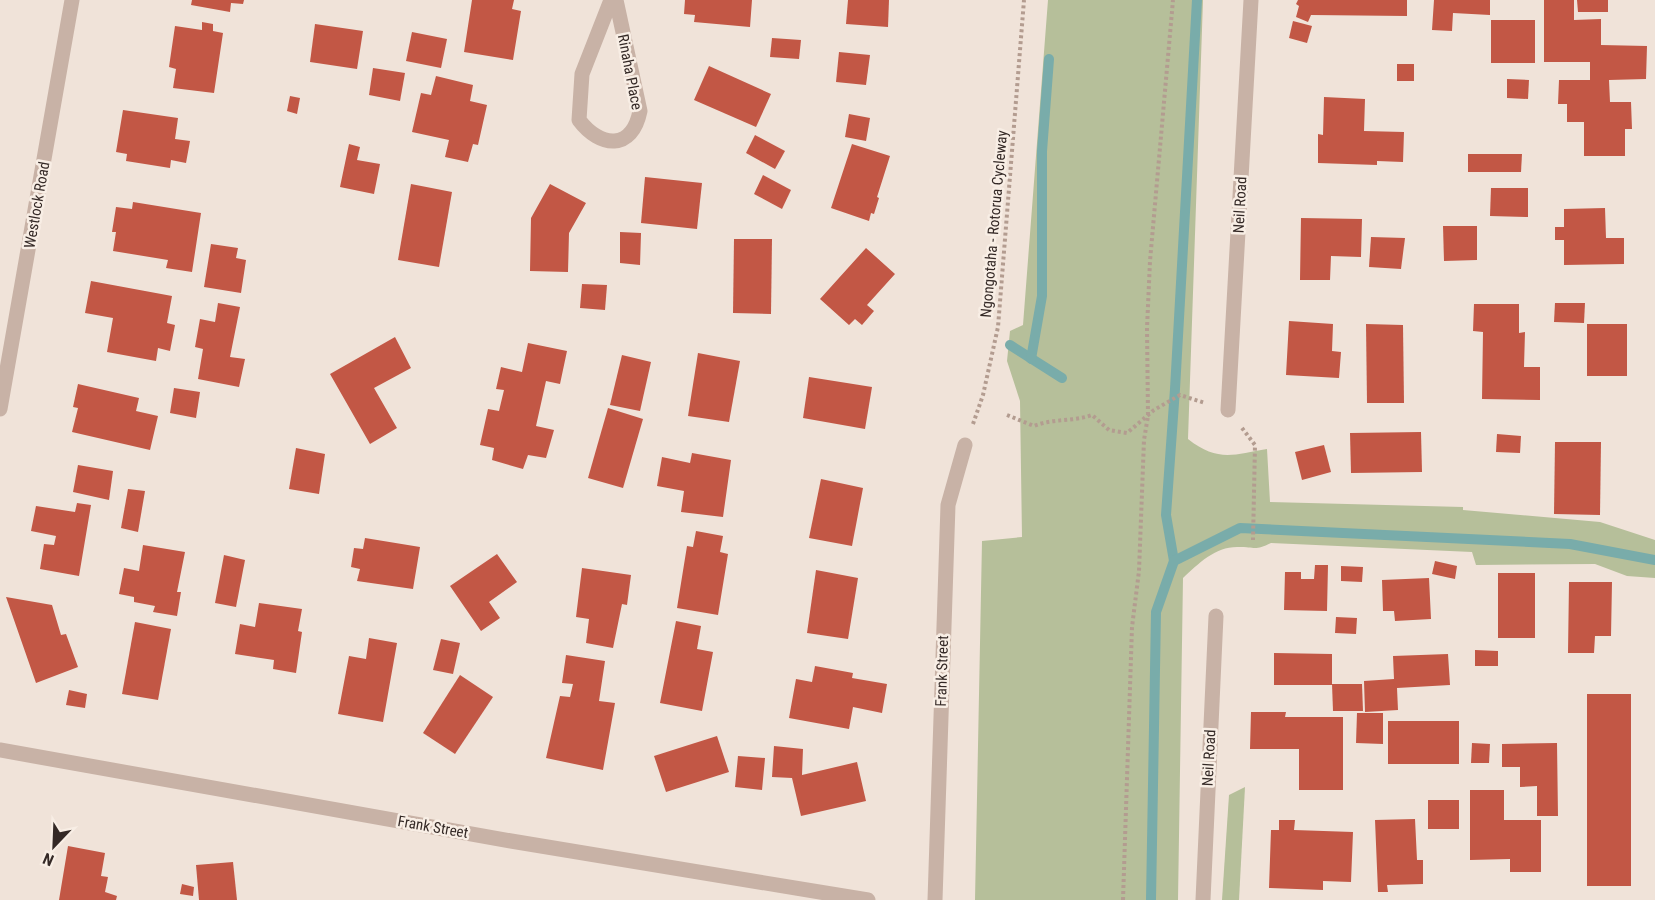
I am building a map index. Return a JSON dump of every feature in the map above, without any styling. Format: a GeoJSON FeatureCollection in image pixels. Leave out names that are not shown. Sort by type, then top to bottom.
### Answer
{"type":"FeatureCollection","features":[{"type":"Feature","properties":{"kind":"street","name":"Westlock Road"},"geometry":{"type":"LineString","coordinates":[[0,409],[72,0]]}},
{"type":"Feature","properties":{"kind":"street","name":"Rinaha Place"},"geometry":{"type":"LineString","coordinates":[[611,0],[582,74],[579,120],[588,132],[600,140],[614,142],[628,136],[637,126],[640,111],[616,0]]}},
{"type":"Feature","properties":{"kind":"street","name":"Neil Road"},"geometry":{"type":"LineString","coordinates":[[1228,410],[1251,0]]}},
{"type":"Feature","properties":{"kind":"street","name":"Frank Street"},"geometry":{"type":"LineString","coordinates":[[935,900],[948,505],[965,445]]}},
{"type":"Feature","properties":{"kind":"street","name":"Neil Road"},"geometry":{"type":"LineString","coordinates":[[1203,900],[1216,616]]}},
{"type":"Feature","properties":{"kind":"street","name":"Frank Street"},"geometry":{"type":"LineString","coordinates":[[0,750],[511,841],[868,900]]}},
{"type":"Feature","properties":{"kind":"path","name":"Ngongotaha - Rotorua Cycleway"},"geometry":{"type":"LineString","coordinates":[[965,445],[983,395],[998,327],[1024,0]]}},
{"type":"Feature","properties":{"kind":"path"},"geometry":{"type":"LineString","coordinates":[[1123,900],[1132,627],[1139,571],[1144,440],[1148,416],[1147,328],[1150,261],[1173,0]]}},
{"type":"Feature","properties":{"kind":"path"},"geometry":{"type":"LineString","coordinates":[[1007,416],[1034,426],[1047,421],[1063,418],[1078,420],[1092,415],[1109,430],[1127,433],[1180,395],[1228,410],[1255,445],[1256,500],[1253,540]]}},
{"type":"Feature","properties":{"kind":"green space"},"geometry":{"type":"Polygon","coordinates":[[[1048,0],[1203,0],[1188,439],[1217,454],[1235,455],[1267,449],[1270,502],[1463,507],[1463,510],[1600,522],[1655,540],[1655,578],[1627,576],[1595,564],[1476,565],[1472,552],[1271,543],[1258,548],[1223,549],[1202,561],[1183,578],[1178,900],[975,900],[982,541],[1022,537],[1020,401],[1007,361],[1010,331],[1023,325],[1048,0]]]}},
{"type":"Feature","properties":{"kind":"green space"},"geometry":{"type":"Polygon","coordinates":[[[1245,787],[1239,900],[1222,900],[1229,795],[1245,787]]]}},
{"type":"Feature","properties":{"kind":"building"},"geometry":{"type":"Polygon","coordinates":[[[192,0],[244,0],[243,4],[231,3],[230,12],[191,5],[192,0]]]}},
{"type":"Feature","properties":{"kind":"building"},"geometry":{"type":"Polygon","coordinates":[[[472,0],[514,0],[512,9],[521,11],[513,60],[464,52],[472,0]]]}},
{"type":"Feature","properties":{"kind":"building"},"geometry":{"type":"Polygon","coordinates":[[[685,0],[752,0],[750,27],[694,22],[695,15],[684,14],[685,0]]]}},
{"type":"Feature","properties":{"kind":"building"},"geometry":{"type":"Polygon","coordinates":[[[848,0],[889,0],[888,27],[846,24],[848,0]]]}},
{"type":"Feature","properties":{"kind":"building"},"geometry":{"type":"Polygon","coordinates":[[[1298,0],[1407,0],[1407,16],[1311,15],[1308,22],[1296,17],[1298,0]]]}},
{"type":"Feature","properties":{"kind":"building"},"geometry":{"type":"Polygon","coordinates":[[[1434,0],[1490,0],[1490,15],[1453,13],[1452,31],[1432,30],[1434,0]]]}},
{"type":"Feature","properties":{"kind":"building"},"geometry":{"type":"Polygon","coordinates":[[[1544,0],[1574,0],[1574,20],[1601,19],[1601,45],[1647,46],[1646,79],[1609,80],[1610,102],[1631,102],[1632,129],[1625,129],[1625,156],[1584,156],[1584,122],[1567,122],[1567,104],[1558,104],[1559,80],[1590,80],[1590,62],[1544,62],[1544,0]]]}},
{"type":"Feature","properties":{"kind":"building"},"geometry":{"type":"Polygon","coordinates":[[[1577,0],[1608,0],[1608,12],[1578,12],[1577,0]]]}},
{"type":"Feature","properties":{"kind":"building"},"geometry":{"type":"Polygon","coordinates":[[[1491,20],[1535,20],[1535,63],[1491,63],[1491,20]]]}},
{"type":"Feature","properties":{"kind":"building"},"geometry":{"type":"Polygon","coordinates":[[[1293,21],[1312,26],[1307,43],[1289,38],[1293,21]]]}},
{"type":"Feature","properties":{"kind":"building"},"geometry":{"type":"Polygon","coordinates":[[[202,22],[213,24],[213,31],[223,33],[214,93],[173,88],[176,69],[169,67],[175,26],[202,30],[202,22]]]}},
{"type":"Feature","properties":{"kind":"building"},"geometry":{"type":"Polygon","coordinates":[[[315,24],[363,31],[357,69],[310,62],[315,24]]]}},
{"type":"Feature","properties":{"kind":"building"},"geometry":{"type":"Polygon","coordinates":[[[412,32],[447,39],[441,68],[406,61],[412,32]]]}},
{"type":"Feature","properties":{"kind":"building"},"geometry":{"type":"Polygon","coordinates":[[[772,38],[801,40],[799,59],[770,57],[772,38]]]}},
{"type":"Feature","properties":{"kind":"building"},"geometry":{"type":"Polygon","coordinates":[[[839,52],[870,55],[866,85],[836,82],[839,52]]]}},
{"type":"Feature","properties":{"kind":"building"},"geometry":{"type":"Polygon","coordinates":[[[1397,64],[1414,64],[1414,81],[1397,81],[1397,64]]]}},
{"type":"Feature","properties":{"kind":"building"},"geometry":{"type":"Polygon","coordinates":[[[709,66],[771,94],[756,127],[694,100],[709,66]]]}},
{"type":"Feature","properties":{"kind":"building"},"geometry":{"type":"Polygon","coordinates":[[[373,68],[405,73],[400,101],[369,95],[373,68]]]}},
{"type":"Feature","properties":{"kind":"building"},"geometry":{"type":"Polygon","coordinates":[[[436,76],[473,85],[470,101],[487,105],[478,145],[473,144],[468,162],[445,157],[449,140],[412,132],[421,93],[431,95],[436,76]]]}},
{"type":"Feature","properties":{"kind":"building"},"geometry":{"type":"Polygon","coordinates":[[[1507,79],[1529,80],[1528,99],[1507,98],[1507,79]]]}},
{"type":"Feature","properties":{"kind":"building"},"geometry":{"type":"Polygon","coordinates":[[[290,96],[300,98],[297,114],[287,111],[290,96]]]}},
{"type":"Feature","properties":{"kind":"building"},"geometry":{"type":"Polygon","coordinates":[[[1324,97],[1365,99],[1364,131],[1404,132],[1403,162],[1377,161],[1377,165],[1318,163],[1318,134],[1323,135],[1324,97]]]}},
{"type":"Feature","properties":{"kind":"building"},"geometry":{"type":"Polygon","coordinates":[[[123,110],[178,118],[175,139],[190,141],[186,163],[171,160],[170,168],[126,161],[127,154],[116,152],[123,110]]]}},
{"type":"Feature","properties":{"kind":"building"},"geometry":{"type":"Polygon","coordinates":[[[849,114],[870,118],[866,141],[845,137],[849,114]]]}},
{"type":"Feature","properties":{"kind":"building"},"geometry":{"type":"Polygon","coordinates":[[[755,135],[785,151],[775,169],[746,153],[755,135]]]}},
{"type":"Feature","properties":{"kind":"building"},"geometry":{"type":"Polygon","coordinates":[[[349,144],[360,147],[357,160],[380,164],[374,194],[340,187],[349,144]]]}},
{"type":"Feature","properties":{"kind":"building"},"geometry":{"type":"Polygon","coordinates":[[[852,144],[890,156],[874,214],[871,213],[869,221],[831,208],[852,144]]]}},
{"type":"Feature","properties":{"kind":"building"},"geometry":{"type":"Polygon","coordinates":[[[1468,154],[1522,154],[1521,172],[1468,172],[1468,154]]]}},
{"type":"Feature","properties":{"kind":"building"},"geometry":{"type":"Polygon","coordinates":[[[763,175],[791,190],[782,209],[754,194],[763,175]]]}},
{"type":"Feature","properties":{"kind":"building"},"geometry":{"type":"Polygon","coordinates":[[[645,177],[702,183],[697,229],[641,223],[645,177]]]}},
{"type":"Feature","properties":{"kind":"building"},"geometry":{"type":"Polygon","coordinates":[[[411,184],[452,192],[439,267],[398,260],[411,184]]]}},
{"type":"Feature","properties":{"kind":"building"},"geometry":{"type":"Polygon","coordinates":[[[550,184],[586,203],[569,233],[568,272],[530,271],[531,218],[550,184]]]}},
{"type":"Feature","properties":{"kind":"building"},"geometry":{"type":"Polygon","coordinates":[[[1491,188],[1528,188],[1528,217],[1490,216],[1491,188]]]}},
{"type":"Feature","properties":{"kind":"building"},"geometry":{"type":"Polygon","coordinates":[[[133,202],[201,213],[192,272],[166,268],[168,260],[113,251],[116,232],[112,232],[116,207],[132,209],[133,202]]]}},
{"type":"Feature","properties":{"kind":"building"},"geometry":{"type":"Polygon","coordinates":[[[1605,208],[1606,238],[1624,238],[1624,264],[1564,265],[1564,240],[1555,240],[1555,227],[1564,227],[1564,209],[1605,208]]]}},
{"type":"Feature","properties":{"kind":"building"},"geometry":{"type":"Polygon","coordinates":[[[1301,218],[1362,219],[1361,257],[1331,256],[1330,280],[1300,280],[1301,218]]]}},
{"type":"Feature","properties":{"kind":"building"},"geometry":{"type":"Polygon","coordinates":[[[1443,226],[1477,226],[1477,260],[1444,261],[1443,226]]]}},
{"type":"Feature","properties":{"kind":"building"},"geometry":{"type":"Polygon","coordinates":[[[620,232],[641,233],[640,265],[620,263],[620,232]]]}},
{"type":"Feature","properties":{"kind":"building"},"geometry":{"type":"Polygon","coordinates":[[[1371,237],[1405,238],[1401,269],[1369,267],[1371,237]]]}},
{"type":"Feature","properties":{"kind":"building"},"geometry":{"type":"Polygon","coordinates":[[[734,239],[772,239],[771,314],[733,313],[734,239]]]}},
{"type":"Feature","properties":{"kind":"building"},"geometry":{"type":"Polygon","coordinates":[[[211,244],[238,248],[236,258],[246,260],[241,293],[204,287],[211,244]]]}},
{"type":"Feature","properties":{"kind":"building"},"geometry":{"type":"Polygon","coordinates":[[[866,248],[895,274],[867,305],[874,311],[862,325],[855,319],[849,325],[820,299],[866,248]]]}},
{"type":"Feature","properties":{"kind":"building"},"geometry":{"type":"Polygon","coordinates":[[[91,281],[172,296],[167,323],[175,325],[170,351],[158,348],[156,361],[107,352],[113,318],[85,313],[91,281]]]}},
{"type":"Feature","properties":{"kind":"building"},"geometry":{"type":"Polygon","coordinates":[[[582,284],[607,285],[605,310],[580,308],[582,284]]]}},
{"type":"Feature","properties":{"kind":"building"},"geometry":{"type":"Polygon","coordinates":[[[218,303],[240,307],[230,357],[245,359],[239,387],[198,379],[203,349],[195,347],[200,319],[215,322],[218,303]]]}},
{"type":"Feature","properties":{"kind":"building"},"geometry":{"type":"Polygon","coordinates":[[[1555,303],[1585,303],[1584,323],[1554,322],[1555,303]]]}},
{"type":"Feature","properties":{"kind":"building"},"geometry":{"type":"Polygon","coordinates":[[[1474,304],[1519,304],[1519,333],[1525,332],[1524,367],[1540,367],[1540,400],[1482,399],[1483,332],[1473,331],[1474,304]]]}},
{"type":"Feature","properties":{"kind":"building"},"geometry":{"type":"Polygon","coordinates":[[[1289,321],[1333,324],[1332,351],[1341,352],[1339,378],[1286,375],[1289,321]]]}},
{"type":"Feature","properties":{"kind":"building"},"geometry":{"type":"Polygon","coordinates":[[[1366,324],[1403,325],[1404,403],[1367,403],[1366,324]]]}},
{"type":"Feature","properties":{"kind":"building"},"geometry":{"type":"Polygon","coordinates":[[[1587,324],[1627,324],[1627,376],[1587,376],[1587,324]]]}},
{"type":"Feature","properties":{"kind":"building"},"geometry":{"type":"Polygon","coordinates":[[[395,337],[411,368],[374,388],[397,428],[370,444],[330,374],[395,337]]]}},
{"type":"Feature","properties":{"kind":"building"},"geometry":{"type":"Polygon","coordinates":[[[528,343],[567,351],[560,384],[546,381],[536,426],[554,430],[546,458],[528,455],[523,469],[492,460],[494,448],[480,445],[488,409],[499,411],[504,390],[496,389],[501,367],[522,372],[528,343]]]}},
{"type":"Feature","properties":{"kind":"building"},"geometry":{"type":"Polygon","coordinates":[[[698,353],[740,361],[729,422],[688,416],[698,353]]]}},
{"type":"Feature","properties":{"kind":"building"},"geometry":{"type":"Polygon","coordinates":[[[622,355],[651,362],[640,411],[610,405],[622,355]]]}},
{"type":"Feature","properties":{"kind":"building"},"geometry":{"type":"Polygon","coordinates":[[[809,377],[872,387],[865,429],[803,418],[809,377]]]}},
{"type":"Feature","properties":{"kind":"building"},"geometry":{"type":"Polygon","coordinates":[[[78,384],[139,398],[136,411],[158,416],[150,450],[72,432],[78,408],[73,407],[78,384]]]}},
{"type":"Feature","properties":{"kind":"building"},"geometry":{"type":"Polygon","coordinates":[[[174,388],[200,392],[196,418],[170,413],[174,388]]]}},
{"type":"Feature","properties":{"kind":"building"},"geometry":{"type":"Polygon","coordinates":[[[608,408],[643,419],[623,488],[588,478],[608,408]]]}},
{"type":"Feature","properties":{"kind":"building"},"geometry":{"type":"Polygon","coordinates":[[[1421,432],[1422,472],[1351,473],[1350,433],[1421,432]]]}},
{"type":"Feature","properties":{"kind":"building"},"geometry":{"type":"Polygon","coordinates":[[[1497,434],[1521,436],[1520,453],[1496,452],[1497,434]]]}},
{"type":"Feature","properties":{"kind":"building"},"geometry":{"type":"Polygon","coordinates":[[[1555,442],[1601,442],[1600,515],[1554,514],[1555,442]]]}},
{"type":"Feature","properties":{"kind":"building"},"geometry":{"type":"Polygon","coordinates":[[[1324,445],[1331,472],[1302,480],[1295,452],[1324,445]]]}},
{"type":"Feature","properties":{"kind":"building"},"geometry":{"type":"Polygon","coordinates":[[[296,448],[325,454],[319,494],[289,489],[296,448]]]}},
{"type":"Feature","properties":{"kind":"building"},"geometry":{"type":"Polygon","coordinates":[[[692,453],[731,460],[723,517],[681,512],[684,491],[657,486],[662,457],[690,463],[692,453]]]}},
{"type":"Feature","properties":{"kind":"building"},"geometry":{"type":"Polygon","coordinates":[[[78,465],[113,471],[109,500],[73,492],[78,465]]]}},
{"type":"Feature","properties":{"kind":"building"},"geometry":{"type":"Polygon","coordinates":[[[821,479],[863,488],[852,546],[809,538],[821,479]]]}},
{"type":"Feature","properties":{"kind":"building"},"geometry":{"type":"Polygon","coordinates":[[[128,489],[145,491],[138,532],[121,528],[128,489]]]}},
{"type":"Feature","properties":{"kind":"building"},"geometry":{"type":"Polygon","coordinates":[[[77,503],[91,505],[79,576],[40,569],[44,544],[54,545],[56,536],[31,531],[36,506],[75,512],[77,503]]]}},
{"type":"Feature","properties":{"kind":"building"},"geometry":{"type":"Polygon","coordinates":[[[696,531],[723,536],[720,552],[728,554],[718,615],[677,608],[687,546],[693,547],[696,531]]]}},
{"type":"Feature","properties":{"kind":"building"},"geometry":{"type":"Polygon","coordinates":[[[365,538],[420,547],[413,589],[357,581],[360,569],[351,567],[354,548],[363,549],[365,538]]]}},
{"type":"Feature","properties":{"kind":"building"},"geometry":{"type":"Polygon","coordinates":[[[143,545],[185,552],[177,592],[181,592],[177,616],[153,612],[155,606],[134,602],[134,597],[119,594],[124,568],[139,571],[143,545]]]}},
{"type":"Feature","properties":{"kind":"building"},"geometry":{"type":"Polygon","coordinates":[[[497,554],[517,582],[489,602],[500,618],[481,631],[450,586],[497,554]]]}},
{"type":"Feature","properties":{"kind":"building"},"geometry":{"type":"Polygon","coordinates":[[[224,555],[245,560],[236,607],[215,603],[224,555]]]}},
{"type":"Feature","properties":{"kind":"building"},"geometry":{"type":"Polygon","coordinates":[[[1435,561],[1457,566],[1455,579],[1432,574],[1435,561]]]}},
{"type":"Feature","properties":{"kind":"building"},"geometry":{"type":"Polygon","coordinates":[[[1315,565],[1328,565],[1327,611],[1284,610],[1285,572],[1301,572],[1301,579],[1314,579],[1315,565]]]}},
{"type":"Feature","properties":{"kind":"building"},"geometry":{"type":"Polygon","coordinates":[[[1341,566],[1363,567],[1362,582],[1341,581],[1341,566]]]}},
{"type":"Feature","properties":{"kind":"building"},"geometry":{"type":"Polygon","coordinates":[[[582,568],[631,575],[627,605],[622,604],[613,648],[586,643],[589,619],[576,617],[582,568]]]}},
{"type":"Feature","properties":{"kind":"building"},"geometry":{"type":"Polygon","coordinates":[[[816,570],[858,578],[848,639],[807,633],[816,570]]]}},
{"type":"Feature","properties":{"kind":"building"},"geometry":{"type":"Polygon","coordinates":[[[1498,573],[1535,573],[1535,638],[1498,638],[1498,573]]]}},
{"type":"Feature","properties":{"kind":"building"},"geometry":{"type":"Polygon","coordinates":[[[1429,578],[1431,619],[1395,621],[1394,611],[1383,611],[1382,580],[1429,578]]]}},
{"type":"Feature","properties":{"kind":"building"},"geometry":{"type":"Polygon","coordinates":[[[1569,582],[1612,582],[1611,636],[1595,636],[1594,653],[1568,653],[1569,582]]]}},
{"type":"Feature","properties":{"kind":"building"},"geometry":{"type":"Polygon","coordinates":[[[6,597],[52,605],[61,635],[66,634],[78,667],[36,683],[6,597]]]}},
{"type":"Feature","properties":{"kind":"building"},"geometry":{"type":"Polygon","coordinates":[[[259,603],[302,609],[298,631],[302,632],[296,673],[273,669],[274,660],[235,654],[240,624],[255,627],[259,603]]]}},
{"type":"Feature","properties":{"kind":"building"},"geometry":{"type":"Polygon","coordinates":[[[1336,617],[1357,618],[1356,634],[1335,633],[1336,617]]]}},
{"type":"Feature","properties":{"kind":"building"},"geometry":{"type":"Polygon","coordinates":[[[676,621],[701,626],[697,649],[713,652],[702,711],[660,703],[676,621]]]}},
{"type":"Feature","properties":{"kind":"building"},"geometry":{"type":"Polygon","coordinates":[[[135,622],[171,629],[158,700],[122,694],[135,622]]]}},
{"type":"Feature","properties":{"kind":"building"},"geometry":{"type":"Polygon","coordinates":[[[369,638],[397,643],[383,722],[338,714],[349,656],[366,659],[369,638]]]}},
{"type":"Feature","properties":{"kind":"building"},"geometry":{"type":"Polygon","coordinates":[[[441,639],[460,643],[453,674],[433,670],[441,639]]]}},
{"type":"Feature","properties":{"kind":"building"},"geometry":{"type":"Polygon","coordinates":[[[1475,650],[1498,651],[1498,666],[1475,666],[1475,650]]]}},
{"type":"Feature","properties":{"kind":"building"},"geometry":{"type":"Polygon","coordinates":[[[1274,653],[1332,654],[1332,685],[1274,685],[1274,653]]]}},
{"type":"Feature","properties":{"kind":"building"},"geometry":{"type":"Polygon","coordinates":[[[1448,654],[1450,685],[1397,688],[1398,710],[1365,712],[1364,681],[1394,679],[1393,656],[1448,654]]]}},
{"type":"Feature","properties":{"kind":"building"},"geometry":{"type":"Polygon","coordinates":[[[566,655],[605,661],[599,701],[615,703],[603,770],[546,758],[560,696],[570,697],[573,684],[562,683],[566,655]]]}},
{"type":"Feature","properties":{"kind":"building"},"geometry":{"type":"Polygon","coordinates":[[[815,666],[853,673],[852,678],[887,684],[882,713],[853,707],[849,729],[789,718],[796,679],[812,682],[815,666]]]}},
{"type":"Feature","properties":{"kind":"building"},"geometry":{"type":"Polygon","coordinates":[[[460,675],[493,697],[455,754],[423,733],[460,675]]]}},
{"type":"Feature","properties":{"kind":"building"},"geometry":{"type":"Polygon","coordinates":[[[1332,684],[1362,684],[1363,711],[1333,711],[1332,684]]]}},
{"type":"Feature","properties":{"kind":"building"},"geometry":{"type":"Polygon","coordinates":[[[69,690],[87,694],[85,708],[66,705],[69,690]]]}},
{"type":"Feature","properties":{"kind":"building"},"geometry":{"type":"Polygon","coordinates":[[[1587,694],[1631,694],[1631,886],[1587,886],[1587,694]]]}},
{"type":"Feature","properties":{"kind":"building"},"geometry":{"type":"Polygon","coordinates":[[[1251,712],[1286,712],[1285,717],[1343,717],[1343,790],[1299,790],[1299,749],[1250,749],[1251,712]]]}},
{"type":"Feature","properties":{"kind":"building"},"geometry":{"type":"Polygon","coordinates":[[[1357,713],[1383,713],[1383,744],[1356,743],[1357,713]]]}},
{"type":"Feature","properties":{"kind":"building"},"geometry":{"type":"Polygon","coordinates":[[[1388,721],[1459,721],[1459,764],[1388,764],[1388,721]]]}},
{"type":"Feature","properties":{"kind":"building"},"geometry":{"type":"Polygon","coordinates":[[[717,736],[729,772],[666,792],[654,756],[717,736]]]}},
{"type":"Feature","properties":{"kind":"building"},"geometry":{"type":"Polygon","coordinates":[[[1472,743],[1490,744],[1489,763],[1471,763],[1472,743]]]}},
{"type":"Feature","properties":{"kind":"building"},"geometry":{"type":"Polygon","coordinates":[[[1557,743],[1558,816],[1537,816],[1537,786],[1520,787],[1520,767],[1502,767],[1502,744],[1557,743]]]}},
{"type":"Feature","properties":{"kind":"building"},"geometry":{"type":"Polygon","coordinates":[[[774,746],[803,749],[802,775],[857,762],[866,801],[801,816],[792,778],[772,777],[774,746]]]}},
{"type":"Feature","properties":{"kind":"building"},"geometry":{"type":"Polygon","coordinates":[[[738,756],[765,758],[762,790],[735,787],[738,756]]]}},
{"type":"Feature","properties":{"kind":"building"},"geometry":{"type":"Polygon","coordinates":[[[1470,790],[1504,790],[1504,820],[1541,820],[1541,872],[1510,872],[1510,859],[1470,860],[1470,790]]]}},
{"type":"Feature","properties":{"kind":"building"},"geometry":{"type":"Polygon","coordinates":[[[1428,800],[1459,800],[1459,829],[1428,829],[1428,800]]]}},
{"type":"Feature","properties":{"kind":"building"},"geometry":{"type":"Polygon","coordinates":[[[1415,819],[1417,860],[1423,860],[1423,884],[1387,885],[1388,892],[1378,892],[1375,820],[1415,819]]]}},
{"type":"Feature","properties":{"kind":"building"},"geometry":{"type":"Polygon","coordinates":[[[1279,820],[1295,820],[1294,830],[1353,832],[1351,882],[1323,881],[1323,890],[1269,888],[1271,830],[1279,830],[1279,820]]]}},
{"type":"Feature","properties":{"kind":"building"},"geometry":{"type":"Polygon","coordinates":[[[68,846],[105,853],[101,876],[108,877],[105,892],[117,896],[116,900],[59,900],[68,846]]]}},
{"type":"Feature","properties":{"kind":"building"},"geometry":{"type":"Polygon","coordinates":[[[233,862],[237,900],[199,900],[196,865],[233,862]]]}},
{"type":"Feature","properties":{"kind":"building"},"geometry":{"type":"Polygon","coordinates":[[[182,884],[194,887],[193,896],[180,894],[182,884]]]}},
{"type":"Feature","properties":{"kind":"waterway"},"geometry":{"type":"LineString","coordinates":[[1174,561],[1166,515],[1197,0]]}},
{"type":"Feature","properties":{"kind":"waterway"},"geometry":{"type":"LineString","coordinates":[[1031,359],[1042,296],[1042,151],[1049,59]]}},
{"type":"Feature","properties":{"kind":"waterway"},"geometry":{"type":"LineString","coordinates":[[1010,345],[1062,378]]}},
{"type":"Feature","properties":{"kind":"waterway"},"geometry":{"type":"LineString","coordinates":[[1151,900],[1156,612],[1174,561],[1240,528],[1570,544],[1655,560]]}}]}
